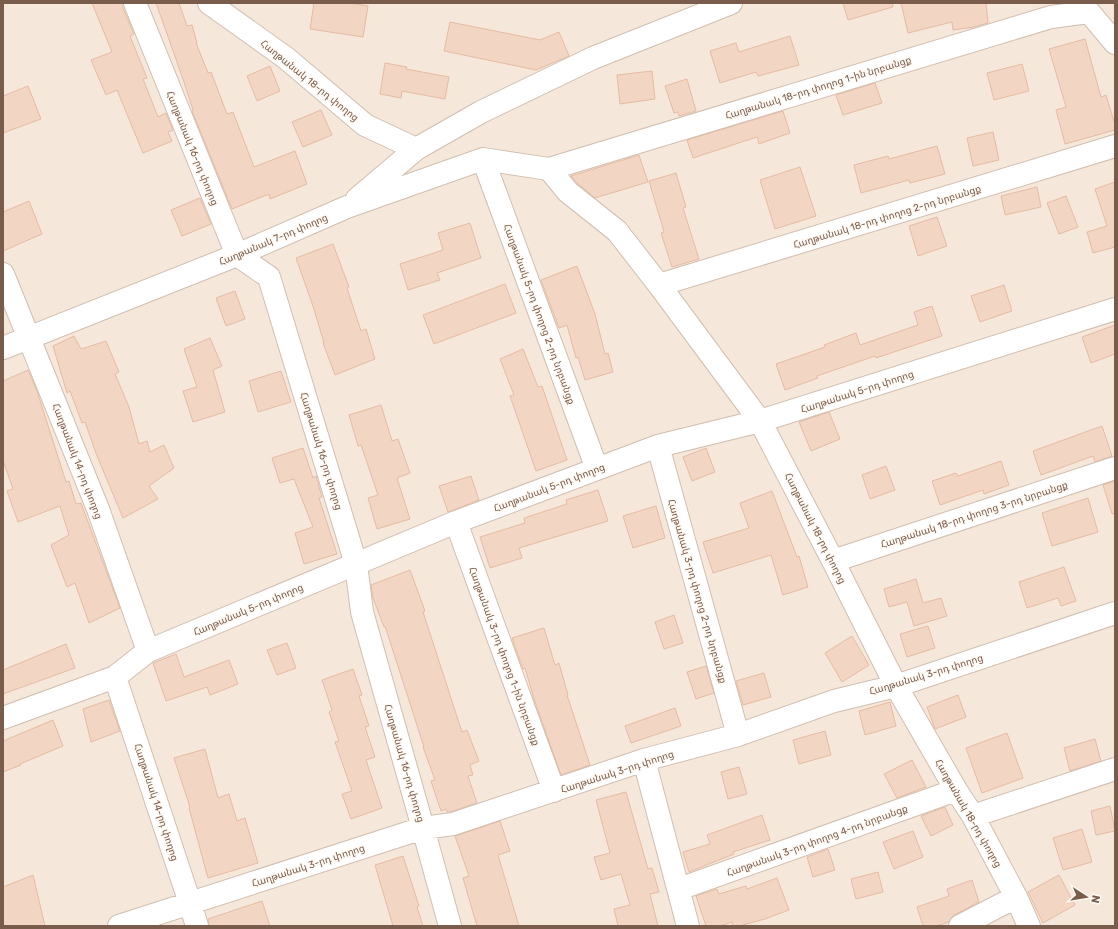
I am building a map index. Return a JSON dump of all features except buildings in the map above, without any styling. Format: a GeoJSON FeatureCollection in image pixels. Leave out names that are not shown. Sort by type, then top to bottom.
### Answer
{"type":"FeatureCollection","features":[{"type":"Feature","properties":{"kind":"street","name":"Հաղթանակ 16-րդ փողոց"},"geometry":{"type":"LineString","coordinates":[[135,3],[237,256],[269,277],[356,564],[362,612],[450,926]]}},
{"type":"Feature","properties":{"kind":"street","name":"Հաղթանակ 18-րդ փողոց"},"geometry":{"type":"LineString","coordinates":[[209,3],[286,58],[365,125],[416,149]]}},
{"type":"Feature","properties":{"kind":"street"},"geometry":{"type":"LineString","coordinates":[[347,207],[416,149],[481,112],[592,58],[699,10],[731,3]]}},
{"type":"Feature","properties":{"kind":"street","name":"Հաղթանակ 18-րդ փողոց 1-ին նրբանցք"},"geometry":{"type":"LineString","coordinates":[[548,169],[1051,17],[1089,12],[1115,43]]}},
{"type":"Feature","properties":{"kind":"street","name":"Հաղթանակ 18-րդ փողոց 2-րդ նրբանցք"},"geometry":{"type":"LineString","coordinates":[[659,285],[1115,146]]}},
{"type":"Feature","properties":{"kind":"street","name":"Հաղթանակ 7-րդ փողոց"},"geometry":{"type":"LineString","coordinates":[[3,348],[237,256],[347,207],[483,159],[548,169]]}},
{"type":"Feature","properties":{"kind":"street","name":"Հաղթանակ 5-րդ փողոց 2-րդ նրբանցք"},"geometry":{"type":"LineString","coordinates":[[483,159],[597,469]]}},
{"type":"Feature","properties":{"kind":"street","name":"Հաղթանակ 18-րդ փողոց"},"geometry":{"type":"LineString","coordinates":[[548,169],[568,192],[617,231],[760,421],[896,686],[956,790],[973,816],[1016,897],[1029,926]]}},
{"type":"Feature","properties":{"kind":"street","name":"Հաղթանակ 14-րդ փողոց"},"geometry":{"type":"LineString","coordinates":[[3,274],[98,509],[148,651]]}},
{"type":"Feature","properties":{"kind":"street","name":"Հաղթանակ 5-րդ փողոց"},"geometry":{"type":"LineString","coordinates":[[3,718],[115,678],[148,651],[456,522],[658,446],[760,421],[1115,309]]}},
{"type":"Feature","properties":{"kind":"street","name":"Հաղթանակ 3-րդ փողոց 2-րդ նրբանցք"},"geometry":{"type":"LineString","coordinates":[[658,446],[738,735]]}},
{"type":"Feature","properties":{"kind":"street","name":"Հաղթանակ 18-րդ փողոց 3-րդ նրբանցք"},"geometry":{"type":"LineString","coordinates":[[833,561],[1115,468]]}},
{"type":"Feature","properties":{"kind":"street","name":"Հաղթանակ 3-րդ փողոց 1-ին նրբանցք"},"geometry":{"type":"LineString","coordinates":[[456,522],[554,791]]}},
{"type":"Feature","properties":{"kind":"street","name":"Հաղթանակ 3-րդ փողոց"},"geometry":{"type":"LineString","coordinates":[[119,926],[423,828],[453,824],[644,760],[738,735],[834,701],[896,686],[1115,613]]}},
{"type":"Feature","properties":{"kind":"street","name":"Հաղթանակ 14-րդ փողոց"},"geometry":{"type":"LineString","coordinates":[[115,678],[197,926]]}},
{"type":"Feature","properties":{"kind":"street"},"geometry":{"type":"LineString","coordinates":[[644,760],[688,926]]}},
{"type":"Feature","properties":{"kind":"street"},"geometry":{"type":"LineString","coordinates":[[973,816],[1115,770]]}},
{"type":"Feature","properties":{"kind":"street","name":"Հաղթանակ 3-րդ փողոց 4-րդ նրբանցք"},"geometry":{"type":"LineString","coordinates":[[679,889],[956,790]]}},
{"type":"Feature","properties":{"kind":"street"},"geometry":{"type":"LineString","coordinates":[[960,926],[1016,897]]}},
{"type":"Feature","properties":{"kind":"shaded area"},"geometry":{"type":"Polygon","coordinates":[[[3,3],[1115,3],[1115,926],[3,926],[3,3]]]}}]}
